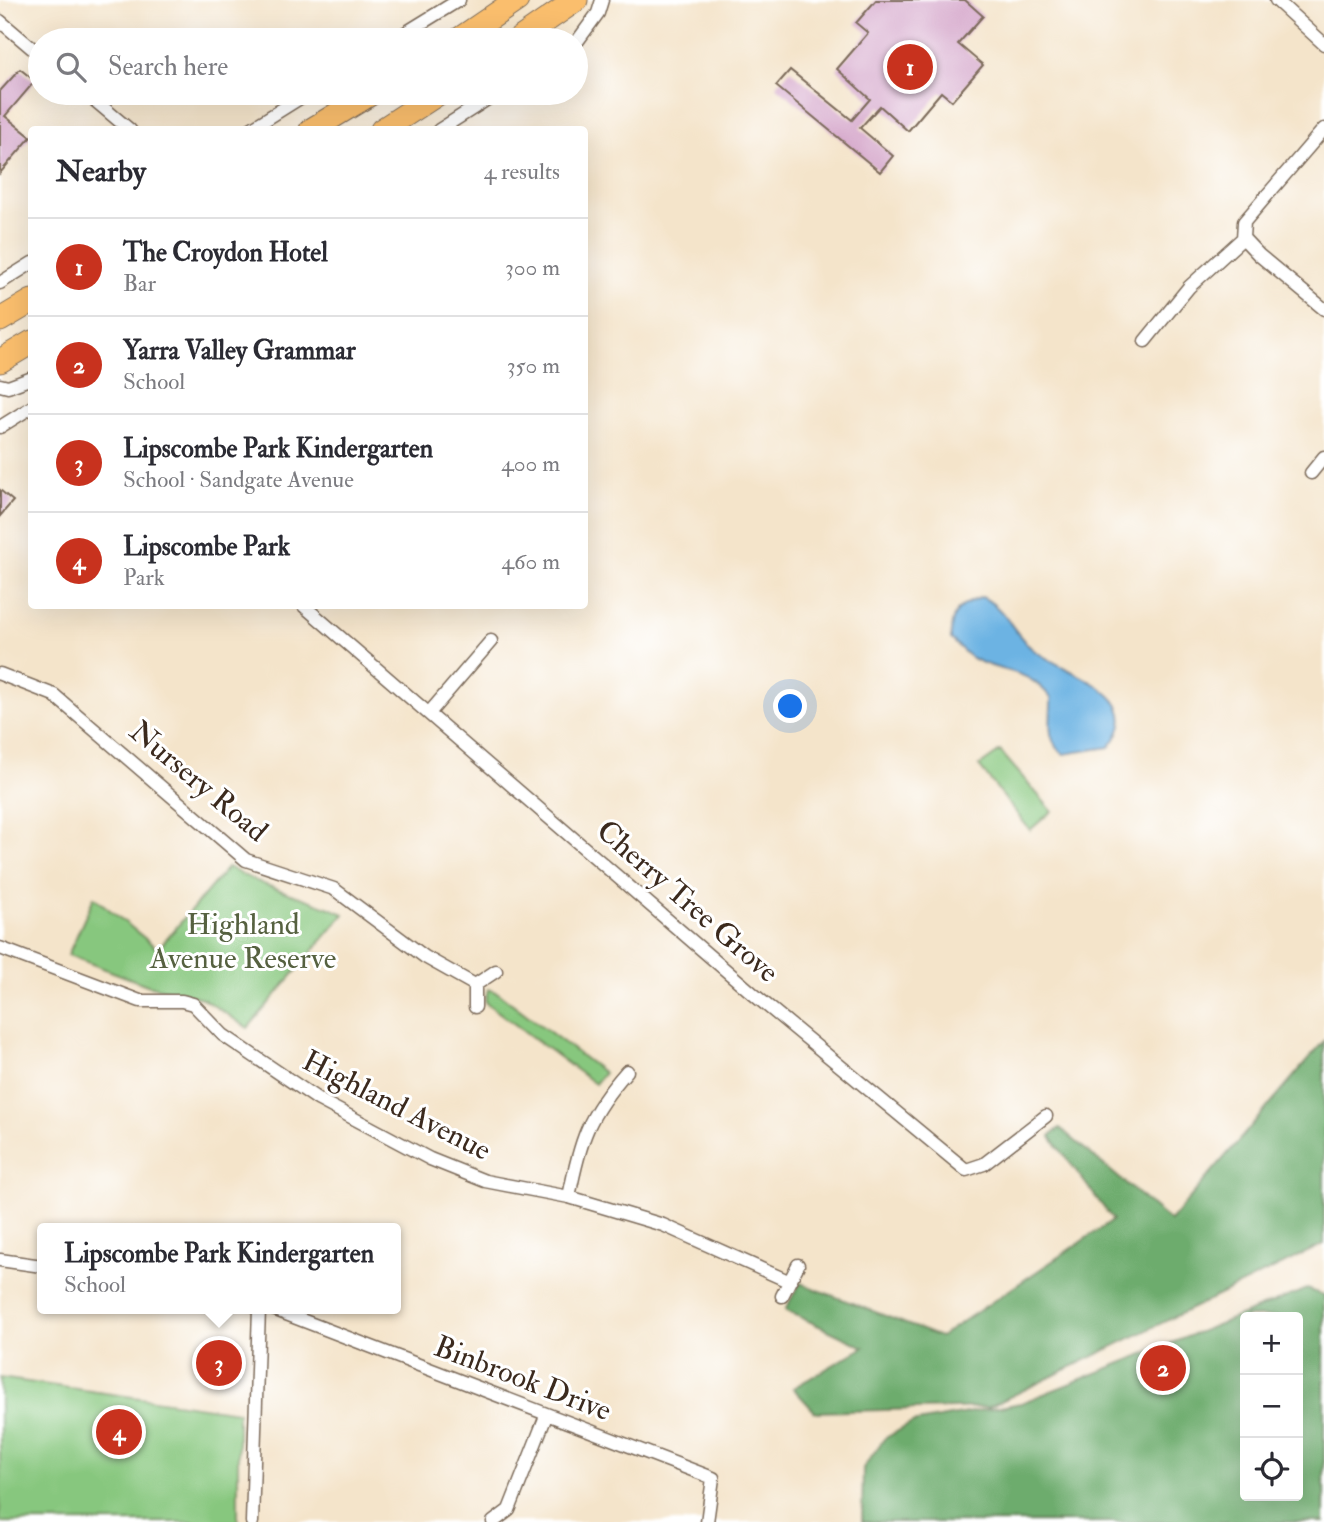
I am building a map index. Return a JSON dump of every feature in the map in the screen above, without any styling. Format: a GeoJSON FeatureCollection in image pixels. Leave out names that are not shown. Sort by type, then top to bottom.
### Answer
{"type":"FeatureCollection","features":[{"type":"Feature","properties":{"kind":"highway"},"geometry":{"type":"LineString","coordinates":[[476,28],[517,0]]}},
{"type":"Feature","properties":{"kind":"highway"},"geometry":{"type":"LineString","coordinates":[[535,28],[576,0]]}},
{"type":"Feature","properties":{"kind":"highway"},"geometry":{"type":"LineString","coordinates":[[318,126],[352,105]]}},
{"type":"Feature","properties":{"kind":"highway"},"geometry":{"type":"LineString","coordinates":[[388,126],[421,105]]}},
{"type":"Feature","properties":{"kind":"highway"},"geometry":{"type":"LineString","coordinates":[[0,320],[28,302]]}},
{"type":"Feature","properties":{"kind":"highway"},"geometry":{"type":"LineString","coordinates":[[0,361],[28,344]]}},
{"type":"Feature","properties":{"kind":"street"},"geometry":{"type":"LineString","coordinates":[[414,28],[459,0]]}},
{"type":"Feature","properties":{"kind":"street"},"geometry":{"type":"LineString","coordinates":[[587,28],[598,12],[602,0]]}},
{"type":"Feature","properties":{"kind":"street"},"geometry":{"type":"LineString","coordinates":[[1276,0],[1324,44]]}},
{"type":"Feature","properties":{"kind":"street"},"geometry":{"type":"LineString","coordinates":[[0,21],[28,45]]}},
{"type":"Feature","properties":{"kind":"street"},"geometry":{"type":"LineString","coordinates":[[100,105],[125,126]]}},
{"type":"Feature","properties":{"kind":"street"},"geometry":{"type":"LineString","coordinates":[[255,126],[290,105]]}},
{"type":"Feature","properties":{"kind":"street"},"geometry":{"type":"LineString","coordinates":[[445,126],[478,105]]}},
{"type":"Feature","properties":{"kind":"street"},"geometry":{"type":"LineString","coordinates":[[1145,341],[1189,287],[1243,238],[1244,222],[1324,129]]}},
{"type":"Feature","properties":{"kind":"street"},"geometry":{"type":"LineString","coordinates":[[1243,238],[1324,309]]}},
{"type":"Feature","properties":{"kind":"street"},"geometry":{"type":"LineString","coordinates":[[0,283],[28,266]]}},
{"type":"Feature","properties":{"kind":"street"},"geometry":{"type":"LineString","coordinates":[[0,385],[8,387],[28,380]]}},
{"type":"Feature","properties":{"kind":"street"},"geometry":{"type":"LineString","coordinates":[[0,427],[28,410]]}},
{"type":"Feature","properties":{"kind":"street"},"geometry":{"type":"LineString","coordinates":[[1311,473],[1324,457]]}},
{"type":"Feature","properties":{"kind":"street","name":"Cherry Tree Grove"},"geometry":{"type":"LineString","coordinates":[[308,609],[758,998],[966,1170],[984,1164],[1046,1116]]}},
{"type":"Feature","properties":{"kind":"street"},"geometry":{"type":"LineString","coordinates":[[430,712],[491,642]]}},
{"type":"Feature","properties":{"kind":"street","name":"Nursery Road"},"geometry":{"type":"LineString","coordinates":[[0,674],[54,695],[246,860],[334,889],[425,957],[475,985]]}},
{"type":"Feature","properties":{"kind":"street","name":"Highland Avenue"},"geometry":{"type":"LineString","coordinates":[[0,948],[140,1000],[182,1001],[193,1004],[223,1035],[298,1087],[430,1159],[485,1181],[569,1197],[663,1225],[788,1281]]}},
{"type":"Feature","properties":{"kind":"street"},"geometry":{"type":"LineString","coordinates":[[475,1007],[475,985],[496,971]]}},
{"type":"Feature","properties":{"kind":"street"},"geometry":{"type":"LineString","coordinates":[[569,1197],[588,1123],[626,1071]]}},
{"type":"Feature","properties":{"kind":"street"},"geometry":{"type":"LineString","coordinates":[[0,1260],[37,1265]]}},
{"type":"Feature","properties":{"kind":"street"},"geometry":{"type":"LineString","coordinates":[[782,1296],[798,1265]]}},
{"type":"Feature","properties":{"kind":"street"},"geometry":{"type":"LineString","coordinates":[[252,1522],[258,1314]]}},
{"type":"Feature","properties":{"kind":"street","name":"Binbrook Drive"},"geometry":{"type":"LineString","coordinates":[[286,1314],[713,1478],[707,1522]]}},
{"type":"Feature","properties":{"kind":"street"},"geometry":{"type":"LineString","coordinates":[[493,1522],[509,1510],[546,1416]]}},
{"type":"Feature","properties":{"kind":"green space"},"geometry":{"type":"Polygon","coordinates":[[[1000,751],[1052,811],[1030,830],[979,766],[1000,751]]]}},
{"type":"Feature","properties":{"kind":"green space","name":"Highland Avenue Reserve"},"geometry":{"type":"Polygon","coordinates":[[[228,867],[256,881],[344,914],[248,1028],[202,998],[147,985],[68,955],[94,897],[158,949],[228,867]]]}},
{"type":"Feature","properties":{"kind":"green space"},"geometry":{"type":"Polygon","coordinates":[[[488,989],[498,993],[604,1073],[595,1084],[485,1002],[488,989]]]}},
{"type":"Feature","properties":{"kind":"green space"},"geometry":{"type":"Polygon","coordinates":[[[1324,1041],[1324,1244],[989,1407],[815,1412],[793,1388],[864,1347],[785,1310],[800,1283],[940,1337],[1113,1220],[1050,1136],[1060,1128],[1170,1221],[1324,1041]]]}},
{"type":"Feature","properties":{"kind":"green space"},"geometry":{"type":"Polygon","coordinates":[[[1307,1289],[1324,1295],[1324,1522],[862,1522],[863,1468],[884,1439],[912,1423],[1021,1403],[1240,1316],[1240,1501],[1303,1501],[1303,1312],[1249,1312],[1307,1289]]]}},
{"type":"Feature","properties":{"kind":"green space"},"geometry":{"type":"Polygon","coordinates":[[[0,1378],[238,1412],[238,1522],[0,1522],[0,1378]]]}},
{"type":"Feature","properties":{"kind":"water"},"geometry":{"type":"Polygon","coordinates":[[[982,597],[998,609],[1027,645],[1101,688],[1114,700],[1121,713],[1120,729],[1109,747],[1064,754],[1051,735],[1051,698],[1042,688],[1023,676],[972,658],[951,639],[952,622],[957,611],[982,597]]]}},
{"type":"Feature","properties":{"kind":"building"},"geometry":{"type":"Polygon","coordinates":[[[876,0],[965,0],[983,16],[958,44],[983,65],[952,101],[941,92],[908,131],[880,106],[860,128],[893,156],[880,172],[776,86],[790,70],[852,120],[870,99],[837,69],[868,33],[856,23],[876,0]]]}},
{"type":"Feature","properties":{"kind":"building"},"geometry":{"type":"Polygon","coordinates":[[[20,69],[28,75],[28,89],[5,116],[28,135],[28,140],[0,173],[0,91],[20,69]]]}},
{"type":"Feature","properties":{"kind":"building"},"geometry":{"type":"Polygon","coordinates":[[[0,490],[13,501],[0,516],[0,490]]]}},
{"type":"Feature","properties":{"kind":"place","name":"The Croydon Hotel"},"geometry":{"type":"Point","coordinates":[910,67]}},
{"type":"Feature","properties":{"kind":"place","name":"Lipscombe Park Kindergarten"},"geometry":{"type":"Point","coordinates":[219,1363]}},
{"type":"Feature","properties":{"kind":"place","name":"Yarra Valley Grammar"},"geometry":{"type":"Point","coordinates":[1163,1368]}},
{"type":"Feature","properties":{"kind":"place","name":"Lipscombe Park"},"geometry":{"type":"Point","coordinates":[119,1432]}}]}
